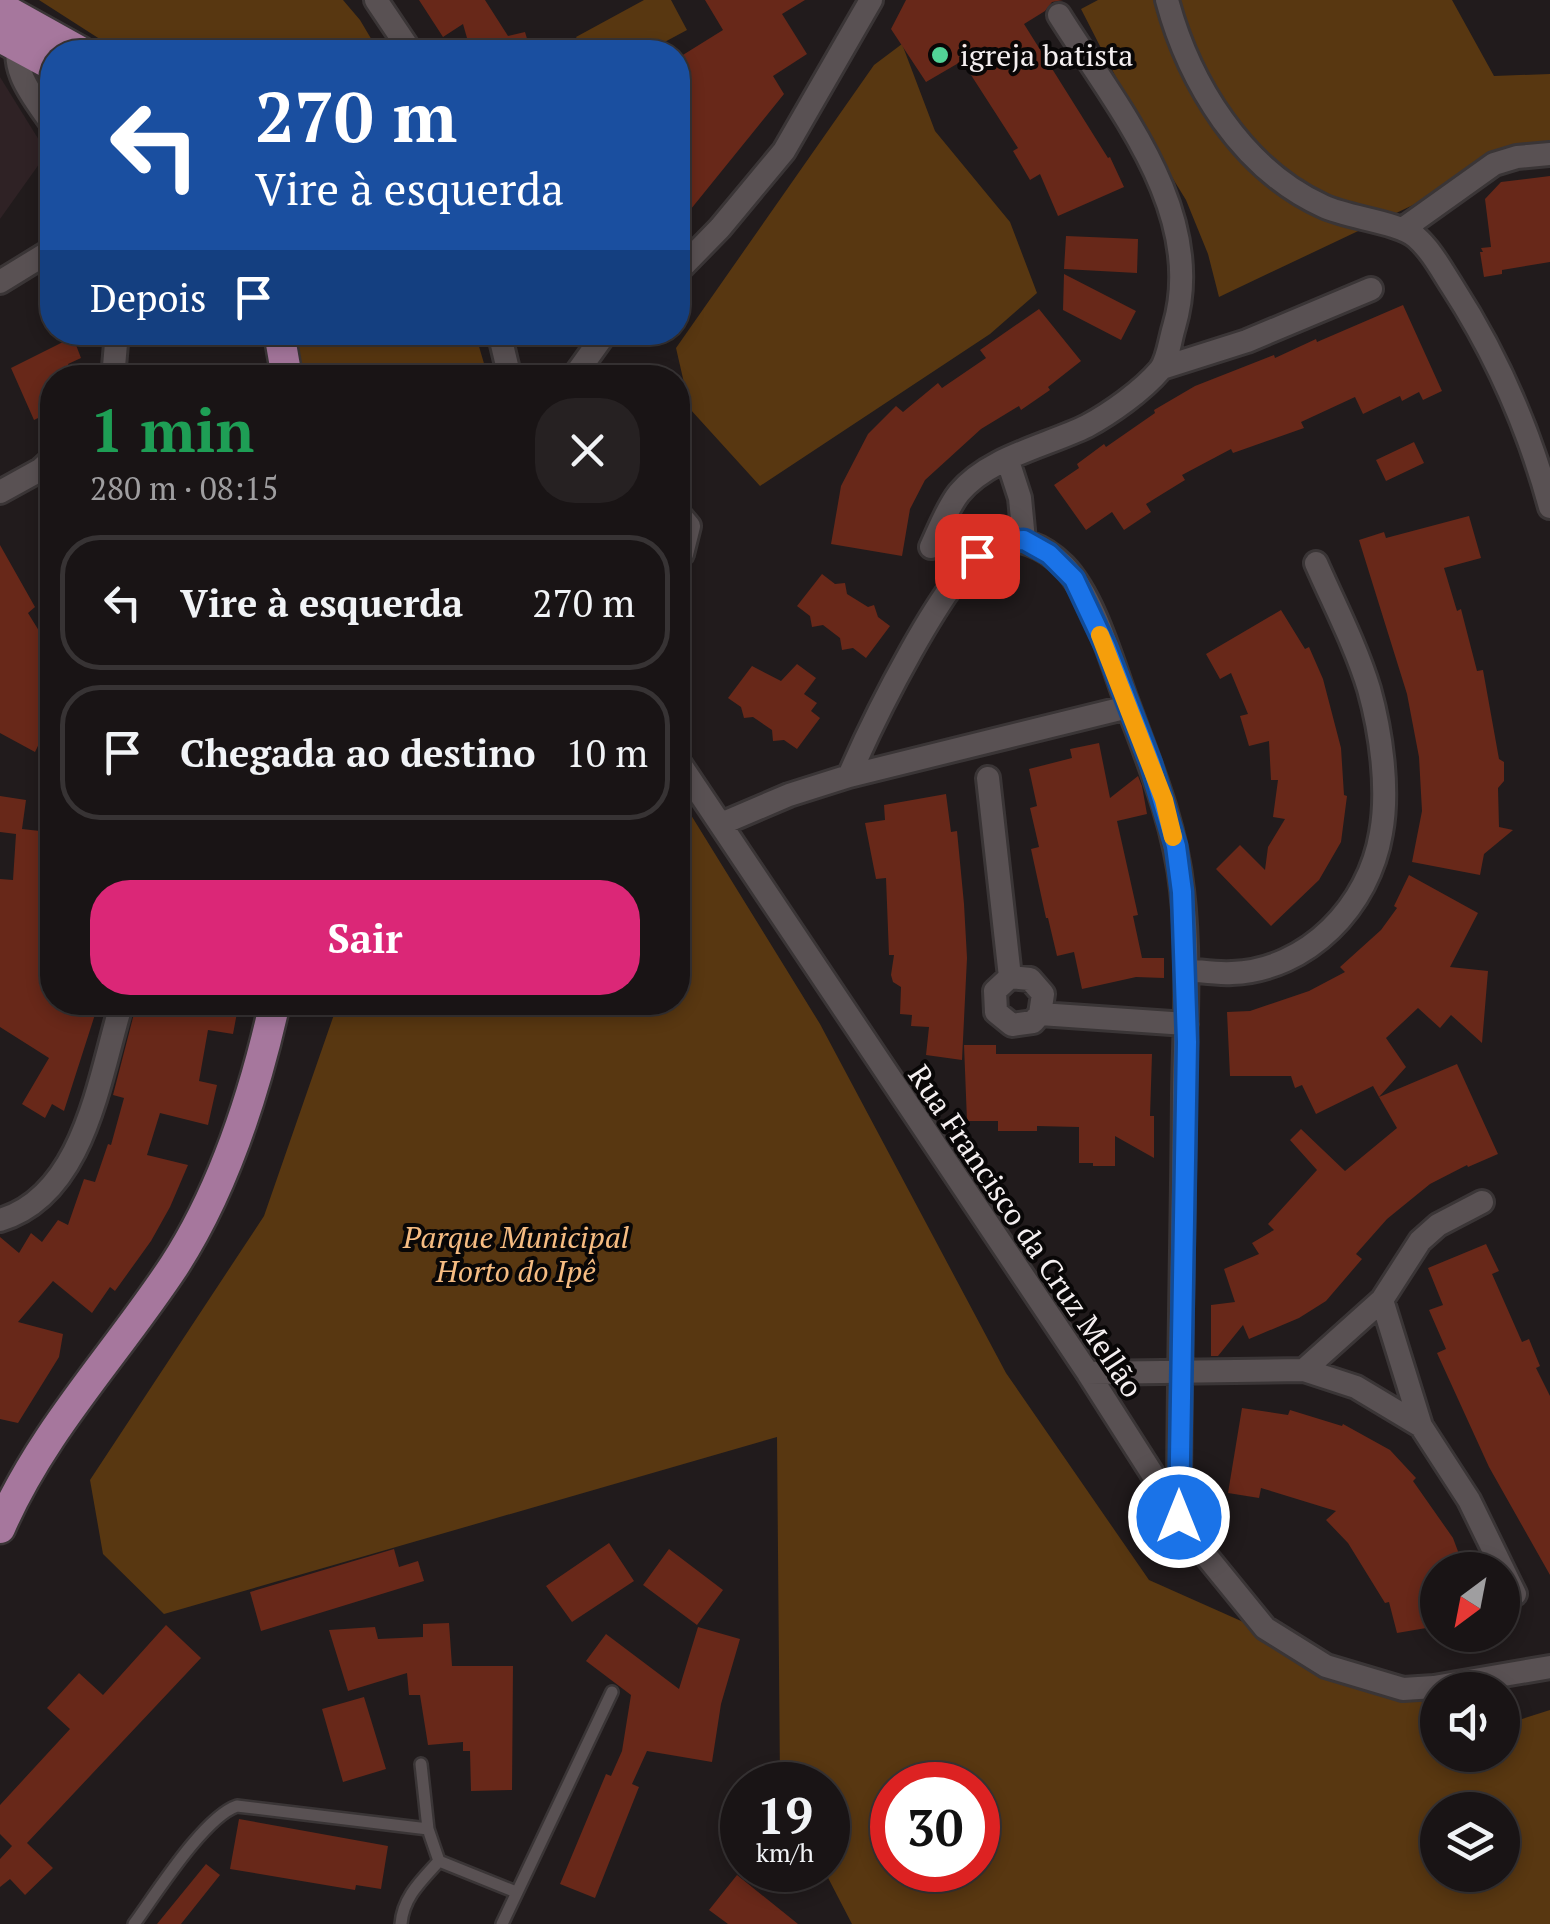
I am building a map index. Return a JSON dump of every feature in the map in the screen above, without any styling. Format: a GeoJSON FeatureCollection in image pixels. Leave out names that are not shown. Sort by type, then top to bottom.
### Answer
{"type":"FeatureCollection","features":[{"type":"Feature","properties":{"kind":"main road"},"geometry":{"type":"LineString","coordinates":[[0,8],[15,35],[40,49]]}},
{"type":"Feature","properties":{"kind":"main road"},"geometry":{"type":"LineString","coordinates":[[0,1528],[48,1440],[176,1264],[210,1198],[242,1120],[271,1015]]}},
{"type":"Feature","properties":{"kind":"street"},"geometry":{"type":"LineString","coordinates":[[376,0],[403,40]]}},
{"type":"Feature","properties":{"kind":"street"},"geometry":{"type":"LineString","coordinates":[[690,259],[784,151],[871,0]]}},
{"type":"Feature","properties":{"kind":"street"},"geometry":{"type":"LineString","coordinates":[[1167,0],[1182,47],[1208,98],[1270,172],[1321,205],[1377,224],[1403,228],[1432,255],[1480,335],[1530,440],[1550,507]]}},
{"type":"Feature","properties":{"kind":"street"},"geometry":{"type":"LineString","coordinates":[[1059,15],[1142,148],[1175,224],[1184,269],[1180,308],[1162,368]]}},
{"type":"Feature","properties":{"kind":"street"},"geometry":{"type":"LineString","coordinates":[[15,35],[22,76],[40,105]]}},
{"type":"Feature","properties":{"kind":"street"},"geometry":{"type":"LineString","coordinates":[[1403,228],[1494,164],[1550,154]]}},
{"type":"Feature","properties":{"kind":"street"},"geometry":{"type":"LineString","coordinates":[[0,282],[40,257]]}},
{"type":"Feature","properties":{"kind":"street"},"geometry":{"type":"LineString","coordinates":[[931,547],[958,495],[979,474],[1092,423],[1162,368],[1275,331],[1371,290]]}},
{"type":"Feature","properties":{"kind":"street"},"geometry":{"type":"LineString","coordinates":[[1008,460],[1020,498],[1024,540]]}},
{"type":"Feature","properties":{"kind":"street"},"geometry":{"type":"LineString","coordinates":[[0,492],[40,470]]}},
{"type":"Feature","properties":{"kind":"street"},"geometry":{"type":"LineString","coordinates":[[849,776],[903,668],[950,586],[989,546],[1024,540],[1049,554],[1074,579],[1106,647],[1164,800],[1182,892],[1186,1024],[1179,1517]]}},
{"type":"Feature","properties":{"kind":"street"},"geometry":{"type":"LineString","coordinates":[[1186,970],[1235,973],[1263,968],[1297,955],[1326,935],[1344,915],[1374,861],[1382,831],[1376,720],[1368,688],[1316,562]]}},
{"type":"Feature","properties":{"kind":"street"},"geometry":{"type":"LineString","coordinates":[[721,824],[849,776],[1128,707]]}},
{"type":"Feature","properties":{"kind":"street"},"geometry":{"type":"LineString","coordinates":[[988,778],[1010,977]]}},
{"type":"Feature","properties":{"kind":"street","name":"Rua Francisco da Cruz Mellão"},"geometry":{"type":"LineString","coordinates":[[690,779],[956,1181],[1088,1372],[1179,1517],[1265,1628],[1326,1666],[1403,1689],[1550,1667]]}},
{"type":"Feature","properties":{"kind":"street"},"geometry":{"type":"LineString","coordinates":[[1010,977],[1030,979],[1038,985],[1044,1004],[1040,1014],[1033,1022],[1012,1025],[996,1012],[995,991],[1010,977]]}},
{"type":"Feature","properties":{"kind":"street"},"geometry":{"type":"LineString","coordinates":[[1040,1014],[1186,1024]]}},
{"type":"Feature","properties":{"kind":"street"},"geometry":{"type":"LineString","coordinates":[[0,1220],[33,1204],[60,1180],[77,1152],[118,1015]]}},
{"type":"Feature","properties":{"kind":"street"},"geometry":{"type":"LineString","coordinates":[[1304,1370],[1382,1300],[1420,1242],[1438,1225],[1482,1202]]}},
{"type":"Feature","properties":{"kind":"street"},"geometry":{"type":"LineString","coordinates":[[1382,1300],[1422,1426],[1469,1500],[1494,1552]]}},
{"type":"Feature","properties":{"kind":"street"},"geometry":{"type":"LineString","coordinates":[[1088,1372],[1304,1370],[1356,1387],[1422,1426]]}},
{"type":"Feature","properties":{"kind":"lane"},"geometry":{"type":"LineString","coordinates":[[502,1924],[612,1692]]}},
{"type":"Feature","properties":{"kind":"lane"},"geometry":{"type":"LineString","coordinates":[[421,1764],[428,1830],[439,1861],[516,1892]]}},
{"type":"Feature","properties":{"kind":"lane"},"geometry":{"type":"LineString","coordinates":[[134,1924],[209,1824],[236,1806],[428,1830]]}},
{"type":"Feature","properties":{"kind":"lane"},"geometry":{"type":"LineString","coordinates":[[401,1924],[402,1911],[411,1894],[439,1861]]}},
{"type":"Feature","properties":{"kind":"shaded area"},"geometry":{"type":"Polygon","coordinates":[[[0,77],[40,142],[40,163],[0,219],[0,77]]]}},
{"type":"Feature","properties":{"kind":"green space"},"geometry":{"type":"Polygon","coordinates":[[[39,0],[343,0],[372,40],[101,40],[39,0]]]}},
{"type":"Feature","properties":{"kind":"green space"},"geometry":{"type":"Polygon","coordinates":[[[644,0],[671,0],[687,30],[668,40],[576,37],[644,0]]]}},
{"type":"Feature","properties":{"kind":"green space"},"geometry":{"type":"Polygon","coordinates":[[[1098,0],[1452,0],[1494,76],[1550,74],[1550,140],[1219,297],[1208,254],[1186,200],[1143,130],[1081,9],[1098,0]]]}},
{"type":"Feature","properties":{"kind":"green space"},"geometry":{"type":"Polygon","coordinates":[[[902,44],[935,131],[1010,222],[1037,293],[990,334],[760,486],[690,409],[690,365],[680,365],[676,348],[690,345],[690,328],[874,65],[902,44]]]}},
{"type":"Feature","properties":{"kind":"green space"},"geometry":{"type":"Polygon","coordinates":[[[287,345],[479,345],[484,365],[292,365],[287,345]]]}},
{"type":"Feature","properties":{"kind":"green space","name":"Parque Municipal Horto do Ipê"},"geometry":{"type":"Polygon","coordinates":[[[690,813],[820,1024],[1006,1373],[1149,1580],[1420,1700],[1420,1772],[1520,1772],[1520,1720],[1550,1710],[1550,1924],[852,1924],[835,1892],[850,1892],[850,1762],[780,1762],[777,1437],[164,1614],[103,1554],[90,1480],[264,1216],[334,1015],[690,1015],[690,813]]]}},
{"type":"Feature","properties":{"kind":"building"},"geometry":{"type":"Polygon","coordinates":[[[419,0],[485,0],[508,36],[525,32],[527,40],[468,40],[463,24],[443,37],[419,0]]]}},
{"type":"Feature","properties":{"kind":"building"},"geometry":{"type":"Polygon","coordinates":[[[705,0],[805,0],[782,14],[807,54],[773,76],[784,94],[690,210],[690,51],[723,30],[705,0]]]}},
{"type":"Feature","properties":{"kind":"building"},"geometry":{"type":"Polygon","coordinates":[[[906,0],[1063,0],[1052,2],[1024,24],[1110,157],[1124,187],[1058,216],[1040,174],[1030,180],[1013,151],[1018,148],[962,61],[926,82],[891,29],[906,0]]]}},
{"type":"Feature","properties":{"kind":"building"},"geometry":{"type":"Polygon","coordinates":[[[1550,176],[1550,262],[1484,277],[1480,252],[1481,248],[1491,247],[1485,199],[1501,182],[1550,176]]]}},
{"type":"Feature","properties":{"kind":"building"},"geometry":{"type":"Polygon","coordinates":[[[1066,236],[1138,239],[1137,273],[1064,269],[1066,236]]]}},
{"type":"Feature","properties":{"kind":"building"},"geometry":{"type":"Polygon","coordinates":[[[1064,274],[1136,311],[1121,340],[1063,310],[1064,274]]]}},
{"type":"Feature","properties":{"kind":"building"},"geometry":{"type":"Polygon","coordinates":[[[1403,305],[1442,391],[1423,400],[1419,392],[1402,401],[1400,396],[1363,414],[1355,397],[1301,422],[1304,428],[1233,453],[1231,449],[1182,475],[1185,480],[1146,504],[1151,512],[1124,530],[1112,512],[1086,530],[1054,485],[1104,444],[1106,447],[1154,410],[1195,386],[1316,339],[1317,342],[1403,305]]]}},
{"type":"Feature","properties":{"kind":"building"},"geometry":{"type":"Polygon","coordinates":[[[1039,309],[1081,361],[1021,410],[1019,406],[981,429],[925,480],[910,509],[902,556],[831,544],[841,486],[868,434],[896,406],[903,412],[938,383],[942,388],[986,358],[980,350],[1039,309]]]}},
{"type":"Feature","properties":{"kind":"building"},"geometry":{"type":"Polygon","coordinates":[[[57,345],[76,345],[81,358],[68,365],[40,365],[40,417],[34,420],[11,368],[57,345]]]}},
{"type":"Feature","properties":{"kind":"building"},"geometry":{"type":"Polygon","coordinates":[[[1414,442],[1424,463],[1386,481],[1376,460],[1414,442]]]}},
{"type":"Feature","properties":{"kind":"building"},"geometry":{"type":"Polygon","coordinates":[[[1469,516],[1481,558],[1444,568],[1457,611],[1461,609],[1477,671],[1483,670],[1499,759],[1504,762],[1504,781],[1498,788],[1499,827],[1513,830],[1484,854],[1480,875],[1412,862],[1422,811],[1419,757],[1407,694],[1359,540],[1384,532],[1386,538],[1469,516]]]}},
{"type":"Feature","properties":{"kind":"building"},"geometry":{"type":"Polygon","coordinates":[[[0,545],[35,607],[28,613],[40,632],[40,742],[35,752],[0,733],[0,545]]]}},
{"type":"Feature","properties":{"kind":"building"},"geometry":{"type":"Polygon","coordinates":[[[822,574],[835,584],[845,583],[847,594],[868,607],[874,605],[878,617],[890,626],[866,658],[853,648],[842,650],[840,638],[823,625],[812,627],[810,616],[797,606],[822,574]]]}},
{"type":"Feature","properties":{"kind":"building"},"geometry":{"type":"Polygon","coordinates":[[[1281,610],[1305,649],[1309,647],[1323,679],[1341,748],[1347,796],[1341,842],[1319,880],[1271,926],[1216,869],[1240,845],[1265,870],[1268,847],[1285,819],[1273,817],[1278,780],[1271,780],[1269,741],[1249,746],[1240,716],[1248,714],[1231,673],[1220,679],[1206,654],[1281,610]]]}},
{"type":"Feature","properties":{"kind":"building"},"geometry":{"type":"Polygon","coordinates":[[[797,664],[816,678],[804,694],[817,703],[811,711],[820,718],[797,749],[784,740],[773,741],[772,730],[753,717],[744,718],[741,707],[728,698],[752,666],[781,681],[797,664]]]}},
{"type":"Feature","properties":{"kind":"building"},"geometry":{"type":"Polygon","coordinates":[[[1099,743],[1110,798],[1138,776],[1142,786],[1147,814],[1117,821],[1138,915],[1133,916],[1142,958],[1164,958],[1164,978],[1136,977],[1082,989],[1074,952],[1057,956],[1046,918],[1031,849],[1039,847],[1030,808],[1037,806],[1029,769],[1072,758],[1070,749],[1099,743]]]}},
{"type":"Feature","properties":{"kind":"building"},"geometry":{"type":"Polygon","coordinates":[[[946,794],[951,832],[957,831],[964,904],[967,958],[962,1060],[926,1055],[929,1027],[911,1026],[912,1015],[900,1014],[901,987],[891,975],[894,955],[889,955],[886,878],[876,879],[865,823],[885,820],[884,805],[946,794]]]}},
{"type":"Feature","properties":{"kind":"building"},"geometry":{"type":"Polygon","coordinates":[[[0,796],[26,800],[22,829],[40,831],[40,1015],[95,1015],[64,1111],[52,1104],[45,1118],[22,1104],[49,1058],[0,1027],[0,879],[13,880],[16,834],[0,832],[0,796]]]}},
{"type":"Feature","properties":{"kind":"building"},"geometry":{"type":"Polygon","coordinates":[[[1409,875],[1478,913],[1450,967],[1488,971],[1482,1043],[1451,1015],[1440,1028],[1418,1008],[1386,1038],[1406,1067],[1379,1097],[1373,1086],[1316,1114],[1302,1085],[1295,1088],[1291,1076],[1230,1076],[1227,1012],[1250,1011],[1309,991],[1345,972],[1340,967],[1381,930],[1397,908],[1394,906],[1409,875]]]}},
{"type":"Feature","properties":{"kind":"building"},"geometry":{"type":"Polygon","coordinates":[[[134,1015],[237,1015],[233,1034],[208,1030],[199,1081],[217,1085],[208,1125],[160,1113],[147,1155],[188,1165],[151,1241],[115,1291],[110,1287],[92,1313],[53,1281],[18,1322],[63,1334],[59,1357],[18,1423],[0,1419],[0,1237],[19,1253],[31,1233],[42,1242],[58,1220],[68,1225],[84,1179],[95,1182],[108,1144],[111,1145],[124,1098],[113,1095],[134,1015]]]}},
{"type":"Feature","properties":{"kind":"building"},"geometry":{"type":"Polygon","coordinates":[[[964,1045],[996,1045],[996,1054],[1152,1054],[1150,1116],[1154,1116],[1154,1158],[1115,1136],[1115,1166],[1093,1166],[1079,1163],[1079,1127],[1037,1126],[1037,1131],[998,1131],[998,1121],[967,1121],[964,1045]]]}},
{"type":"Feature","properties":{"kind":"building"},"geometry":{"type":"Polygon","coordinates":[[[1457,1064],[1498,1154],[1430,1184],[1387,1219],[1356,1254],[1362,1259],[1326,1301],[1299,1318],[1249,1339],[1243,1325],[1218,1356],[1211,1356],[1211,1305],[1235,1302],[1224,1269],[1259,1254],[1252,1243],[1274,1230],[1268,1224],[1317,1170],[1290,1140],[1301,1129],[1345,1171],[1397,1128],[1379,1097],[1457,1064]]]}},
{"type":"Feature","properties":{"kind":"building"},"geometry":{"type":"Polygon","coordinates":[[[1486,1244],[1499,1271],[1492,1274],[1522,1342],[1529,1339],[1540,1366],[1536,1368],[1550,1396],[1550,1575],[1489,1467],[1437,1353],[1446,1349],[1429,1310],[1443,1305],[1428,1268],[1486,1244]]]}},
{"type":"Feature","properties":{"kind":"building"},"geometry":{"type":"Polygon","coordinates":[[[1242,1408],[1288,1415],[1290,1410],[1343,1424],[1390,1450],[1416,1478],[1413,1481],[1453,1538],[1458,1552],[1420,1552],[1420,1629],[1397,1633],[1389,1602],[1385,1603],[1348,1543],[1326,1520],[1336,1511],[1261,1488],[1259,1498],[1228,1493],[1242,1408]]]}},
{"type":"Feature","properties":{"kind":"building"},"geometry":{"type":"Polygon","coordinates":[[[609,1543],[634,1581],[572,1622],[546,1586],[609,1543]]]}},
{"type":"Feature","properties":{"kind":"building"},"geometry":{"type":"Polygon","coordinates":[[[394,1549],[399,1567],[418,1561],[424,1581],[261,1631],[250,1592],[394,1549]]]}},
{"type":"Feature","properties":{"kind":"building"},"geometry":{"type":"Polygon","coordinates":[[[669,1549],[723,1590],[697,1625],[643,1585],[669,1549]]]}},
{"type":"Feature","properties":{"kind":"building"},"geometry":{"type":"Polygon","coordinates":[[[449,1623],[452,1666],[513,1666],[512,1790],[471,1791],[470,1751],[463,1751],[463,1742],[428,1745],[420,1695],[409,1695],[407,1673],[348,1691],[329,1630],[375,1627],[378,1639],[423,1637],[423,1624],[449,1623]]]}},
{"type":"Feature","properties":{"kind":"building"},"geometry":{"type":"Polygon","coordinates":[[[166,1625],[201,1658],[27,1843],[53,1868],[25,1895],[10,1879],[0,1887],[0,1859],[12,1846],[0,1834],[0,1805],[70,1729],[47,1708],[79,1673],[103,1695],[166,1625]]]}},
{"type":"Feature","properties":{"kind":"building"},"geometry":{"type":"Polygon","coordinates":[[[698,1627],[740,1639],[721,1704],[712,1762],[647,1751],[632,1784],[639,1787],[595,1898],[560,1884],[606,1774],[611,1776],[622,1751],[631,1695],[586,1661],[606,1634],[679,1689],[698,1627]]]}},
{"type":"Feature","properties":{"kind":"building"},"geometry":{"type":"Polygon","coordinates":[[[364,1697],[386,1769],[343,1782],[322,1709],[364,1697]]]}},
{"type":"Feature","properties":{"kind":"building"},"geometry":{"type":"Polygon","coordinates":[[[239,1819],[388,1846],[381,1889],[356,1885],[355,1890],[230,1869],[239,1819]]]}},
{"type":"Feature","properties":{"kind":"building"},"geometry":{"type":"Polygon","coordinates":[[[206,1864],[220,1875],[181,1924],[157,1924],[206,1864]]]}},
{"type":"Feature","properties":{"kind":"building"},"geometry":{"type":"Polygon","coordinates":[[[723,1892],[758,1892],[798,1924],[728,1924],[709,1910],[723,1892]]]}},
{"type":"Feature","properties":{"kind":"slow traffic"},"geometry":{"type":"LineString","coordinates":[[1100,635],[1164,800],[1173,837]]}},
{"type":"Feature","properties":{"kind":"place","name":"igreja batista"},"geometry":{"type":"Point","coordinates":[940,55]}},
{"type":"Feature","properties":{"kind":"route"},"geometry":{"type":"LineString","coordinates":[[977,556],[989,546],[1024,540],[1049,554],[1074,579],[1106,647],[1151,764],[1176,846],[1182,892],[1187,1042],[1179,1517]]}}]}
